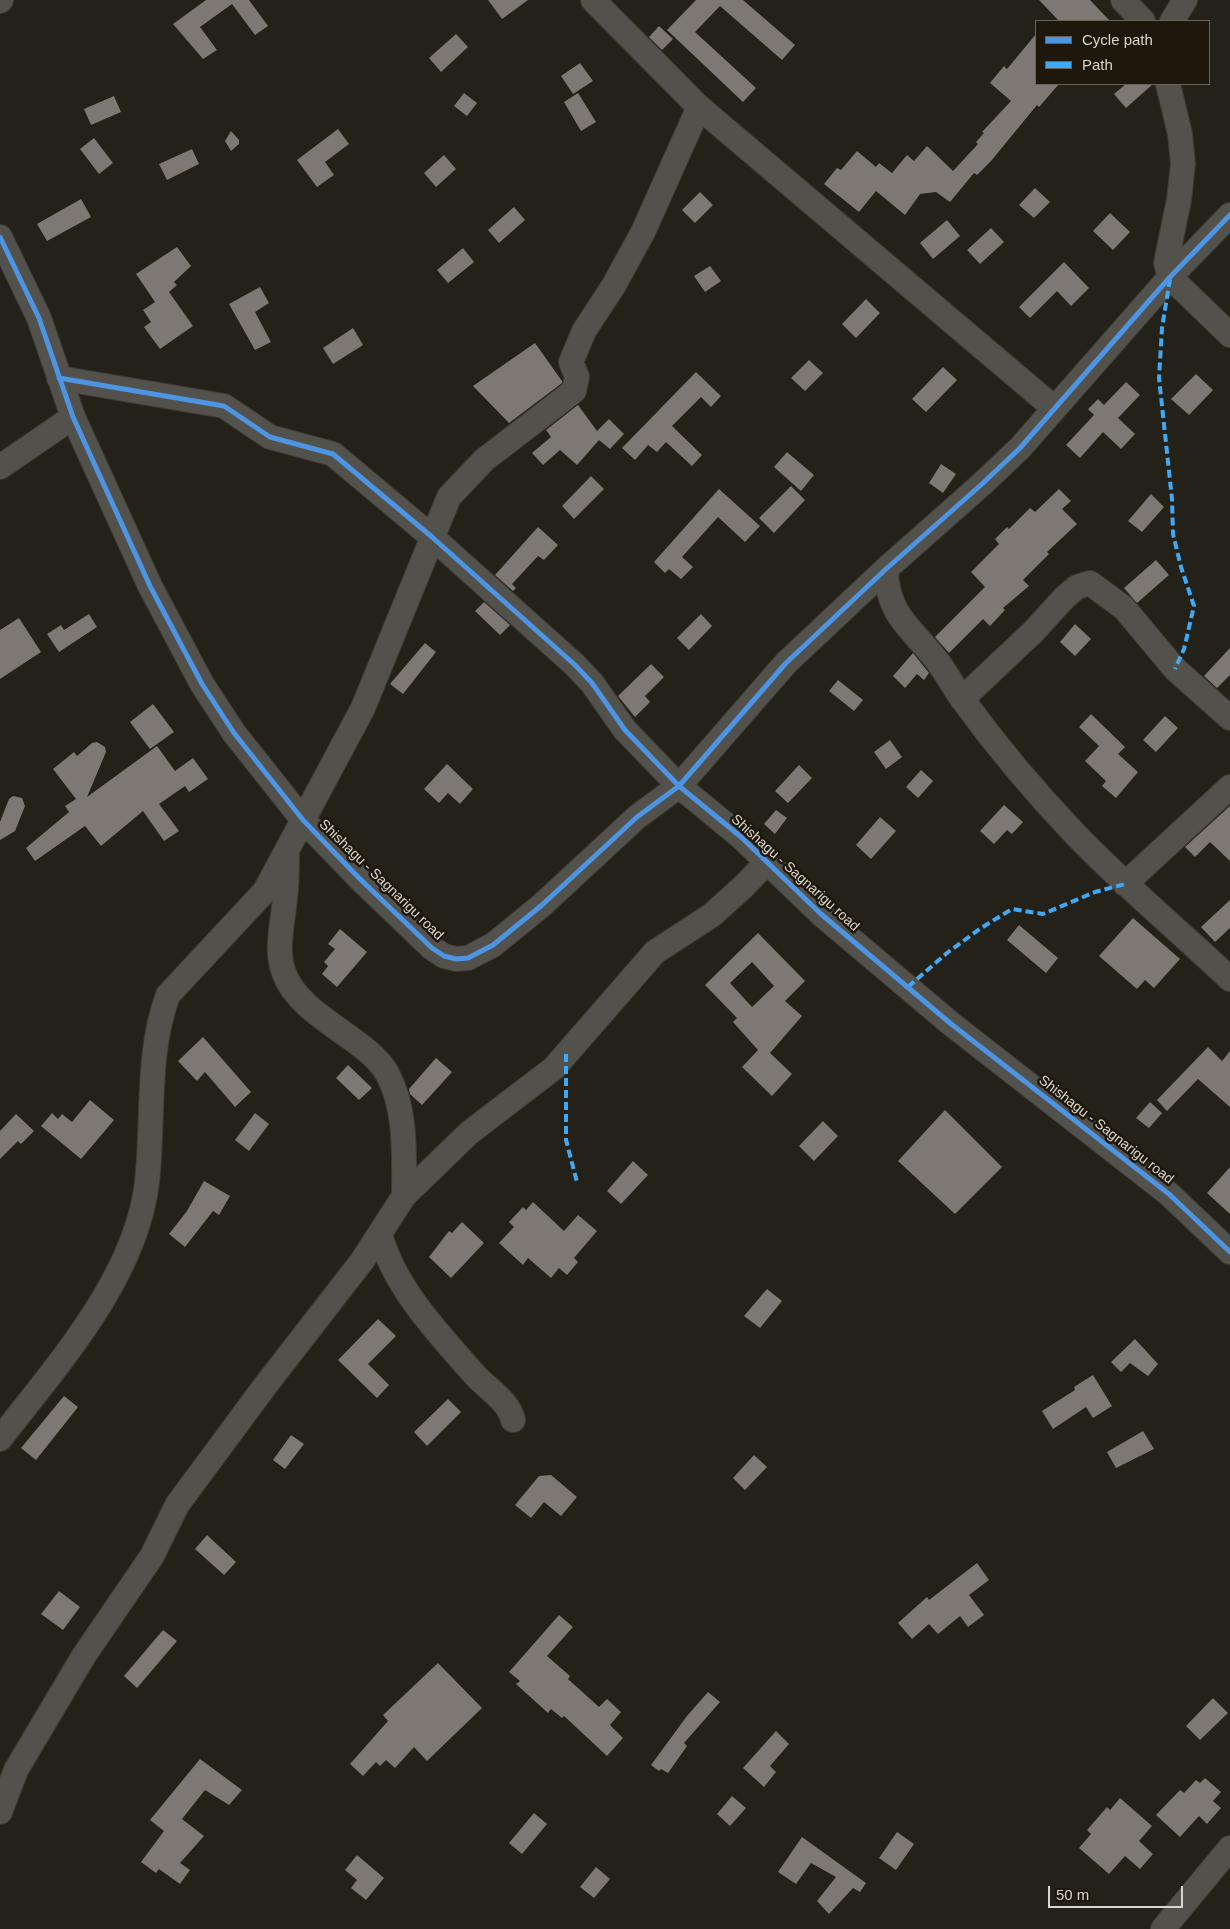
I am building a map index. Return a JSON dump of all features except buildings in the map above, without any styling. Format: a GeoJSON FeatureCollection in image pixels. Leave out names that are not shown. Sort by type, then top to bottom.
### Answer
{"type":"FeatureCollection","features":[{"type":"Feature","properties":{"kind":"street"},"geometry":{"type":"LineString","coordinates":[[593,0],[699,108],[1054,408]]}},
{"type":"Feature","properties":{"kind":"street"},"geometry":{"type":"LineString","coordinates":[[1123,0],[1142,20]]}},
{"type":"Feature","properties":{"kind":"street"},"geometry":{"type":"LineString","coordinates":[[1173,20],[1185,0]]}},
{"type":"Feature","properties":{"kind":"street"},"geometry":{"type":"LineString","coordinates":[[1168,85],[1180,134],[1183,164],[1179,200],[1166,263],[1170,277],[1230,335]]}},
{"type":"Feature","properties":{"kind":"street"},"geometry":{"type":"LineString","coordinates":[[0,1439],[82,1334],[124,1257],[137,1226],[147,1183],[155,1043],[160,1016],[168,995],[265,891],[362,708],[449,497],[459,484],[484,460],[574,391],[576,377],[571,362],[584,331],[631,256],[699,108]]}},
{"type":"Feature","properties":{"kind":"street"},"geometry":{"type":"LineString","coordinates":[[59,378],[224,406],[270,437],[333,454],[432,537],[575,665],[592,683],[625,730],[680,786],[786,664],[886,569],[999,469],[1170,277],[1230,214]]}},
{"type":"Feature","properties":{"kind":"street","name":"Shishagu - Sagnarigu road"},"geometry":{"type":"LineString","coordinates":[[0,237],[39,318],[73,417],[150,586],[202,684],[234,733],[303,820],[371,890],[432,948],[444,956],[456,959],[468,958],[493,944],[512,930],[578,872],[637,817],[680,786],[722,821],[821,914],[950,1023],[1169,1194],[1230,1252]]}},
{"type":"Feature","properties":{"kind":"street"},"geometry":{"type":"LineString","coordinates":[[0,467],[73,417]]}},
{"type":"Feature","properties":{"kind":"street"},"geometry":{"type":"LineString","coordinates":[[886,569],[886,590],[893,608],[938,663],[962,699],[1018,770],[1074,833],[1125,884],[1230,979]]}},
{"type":"Feature","properties":{"kind":"street"},"geometry":{"type":"LineString","coordinates":[[962,699],[1034,631],[1065,596],[1077,586],[1090,583],[1124,608],[1175,669],[1230,718]]}},
{"type":"Feature","properties":{"kind":"street"},"geometry":{"type":"LineString","coordinates":[[1125,884],[1230,787]]}},
{"type":"Feature","properties":{"kind":"street"},"geometry":{"type":"LineString","coordinates":[[287,851],[286,896],[280,942],[283,971],[295,991],[324,1021],[358,1045],[386,1072],[398,1104],[404,1146],[404,1196]]}},
{"type":"Feature","properties":{"kind":"street"},"geometry":{"type":"LineString","coordinates":[[0,1812],[16,1770],[83,1657],[152,1556],[177,1504],[380,1234],[391,1213],[404,1196],[469,1133],[554,1068],[655,952],[712,915],[744,886],[766,862]]}},
{"type":"Feature","properties":{"kind":"street"},"geometry":{"type":"LineString","coordinates":[[380,1234],[391,1265],[422,1311],[474,1375],[505,1404],[513,1420]]}},
{"type":"Feature","properties":{"kind":"street"},"geometry":{"type":"LineString","coordinates":[[1163,1929],[1230,1848]]}},
{"type":"Feature","properties":{"kind":"marked path"},"geometry":{"type":"LineString","coordinates":[[1170,279],[1162,328],[1159,378],[1172,499],[1173,534],[1181,567],[1194,606],[1184,649],[1175,669]]}},
{"type":"Feature","properties":{"kind":"marked path"},"geometry":{"type":"LineString","coordinates":[[908,987],[947,953],[981,928],[1012,909],[1043,914],[1095,892],[1125,884]]}},
{"type":"Feature","properties":{"kind":"marked path"},"geometry":{"type":"LineString","coordinates":[[566,1054],[566,1140],[577,1182]]}},
{"type":"Feature","properties":{"kind":"cycle path"},"geometry":{"type":"LineString","coordinates":[[59,378],[224,406],[270,437],[333,454],[432,537],[575,665],[592,683],[625,730],[679,786],[786,663],[886,569],[1020,448],[1170,277],[1230,215]]}},
{"type":"Feature","properties":{"kind":"cycle path"},"geometry":{"type":"LineString","coordinates":[[0,237],[39,318],[73,417],[150,586],[202,684],[234,733],[303,820],[359,878],[432,948],[444,956],[456,959],[468,958],[493,945],[542,905],[637,817],[679,786],[741,837],[821,914],[950,1023],[1169,1194],[1230,1252]]}}]}
